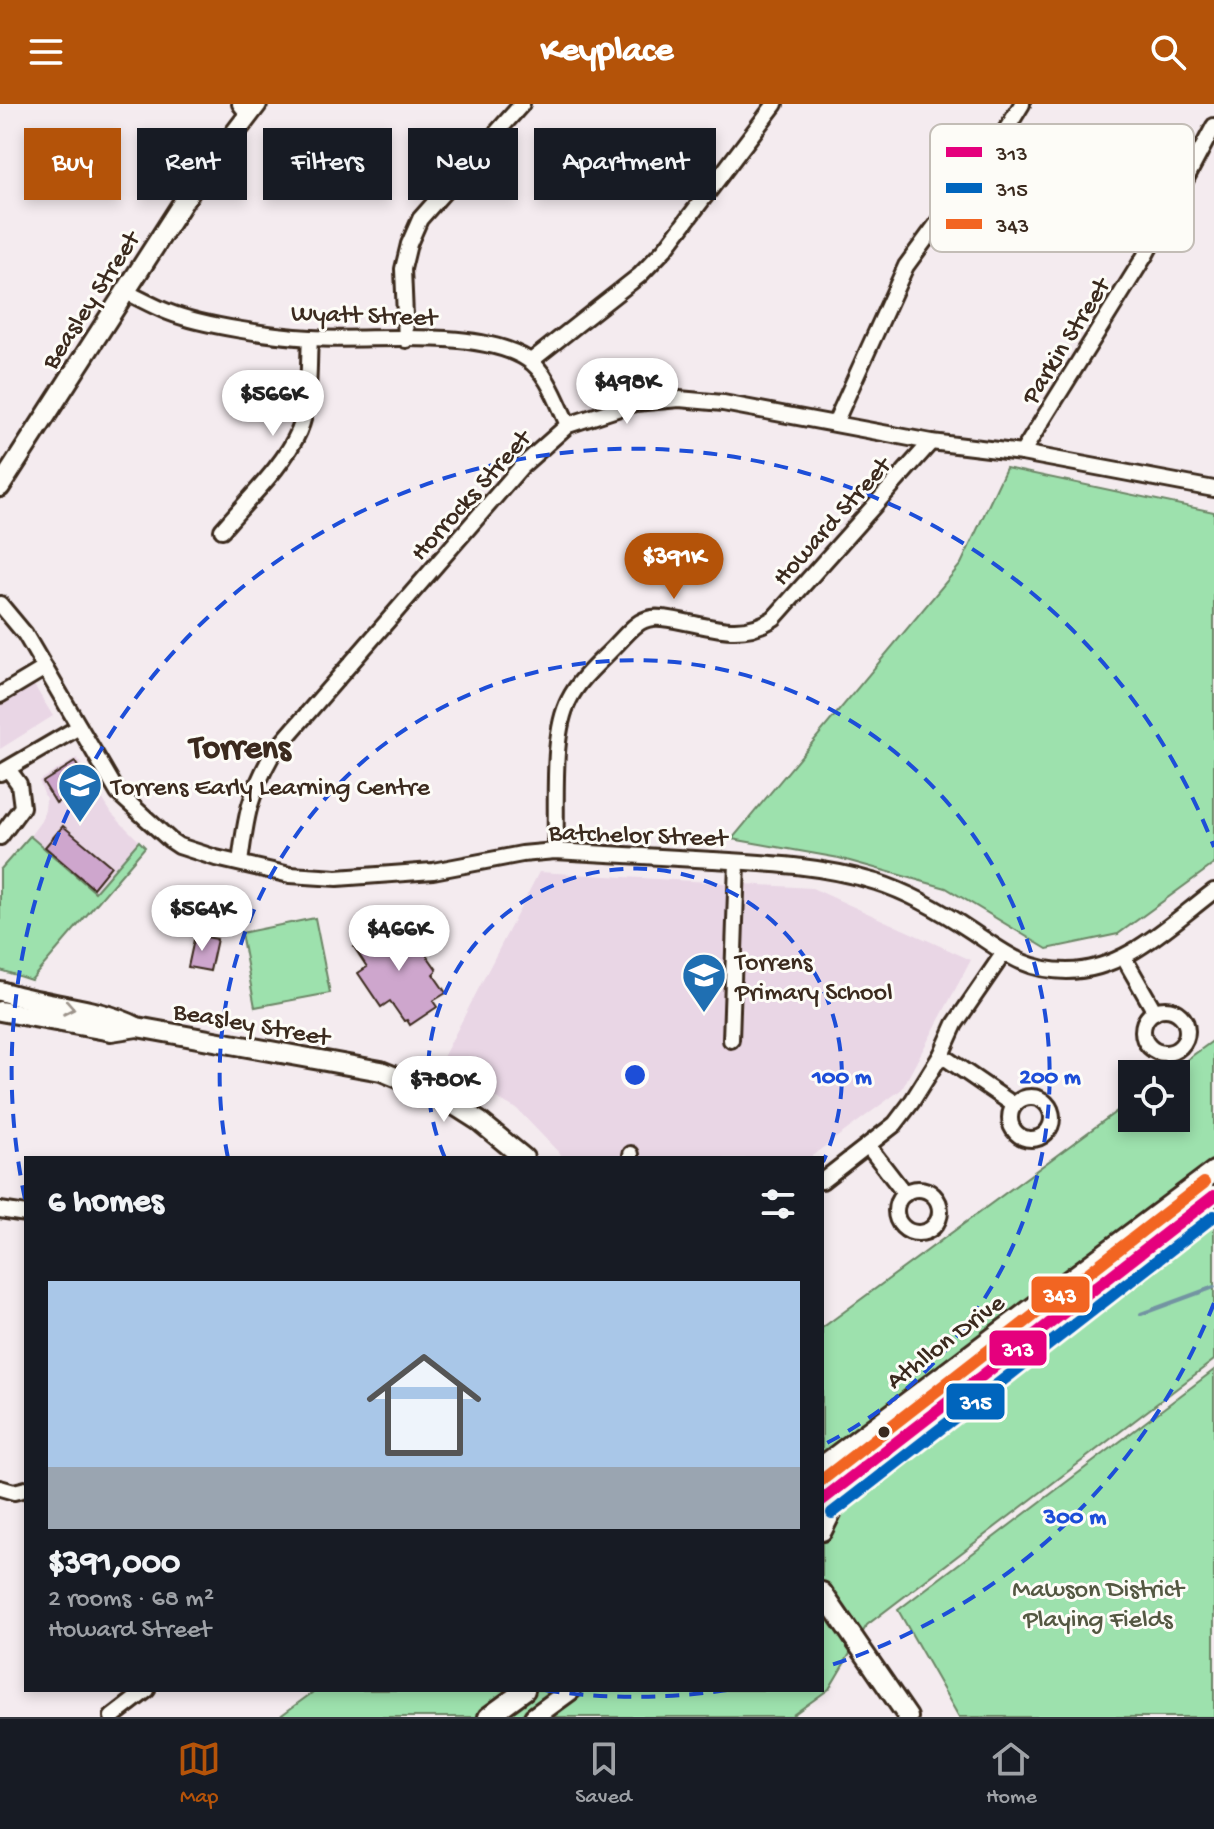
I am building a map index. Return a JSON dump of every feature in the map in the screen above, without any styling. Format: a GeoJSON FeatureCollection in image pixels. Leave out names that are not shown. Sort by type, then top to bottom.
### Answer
{"type":"FeatureCollection","features":[{"type":"Feature","properties":{"kind":"main road","name":"Beasley Street"},"geometry":{"type":"LineString","coordinates":[[0,487],[124,291],[248,107]]}},
{"type":"Feature","properties":{"kind":"main road","name":"Beasley Street"},"geometry":{"type":"LineString","coordinates":[[0,991],[50,1005],[114,1016],[137,1027],[381,1071],[435,1093],[479,1121],[522,1156]]}},
{"type":"Feature","properties":{"kind":"main road","name":"Beasley Street"},"geometry":{"type":"LineString","coordinates":[[0,1011],[111,1031],[137,1027]]}},
{"type":"Feature","properties":{"kind":"main road","name":"Athllon Drive"},"geometry":{"type":"LineString","coordinates":[[824,1464],[1214,1171]]}},
{"type":"Feature","properties":{"kind":"main road","name":"Athllon Drive"},"geometry":{"type":"LineString","coordinates":[[824,1498],[1128,1259],[1214,1196]]}},
{"type":"Feature","properties":{"kind":"main road"},"geometry":{"type":"LineString","coordinates":[[824,1527],[836,1503],[872,1462]]}},
{"type":"Feature","properties":{"kind":"main road"},"geometry":{"type":"LineString","coordinates":[[824,1595],[908,1717]]}},
{"type":"Feature","properties":{"kind":"main road"},"geometry":{"type":"LineString","coordinates":[[824,1609],[854,1638]]}},
{"type":"Feature","properties":{"kind":"main road"},"geometry":{"type":"LineString","coordinates":[[488,1717],[522,1692]]}},
{"type":"Feature","properties":{"kind":"main road"},"geometry":{"type":"LineString","coordinates":[[534,1717],[568,1692]]}},
{"type":"Feature","properties":{"kind":"street"},"geometry":{"type":"LineString","coordinates":[[406,340],[402,303],[403,269],[420,219],[522,104]]}},
{"type":"Feature","properties":{"kind":"street"},"geometry":{"type":"LineString","coordinates":[[568,425],[544,377],[531,361],[649,266],[775,104]]}},
{"type":"Feature","properties":{"kind":"street"},"geometry":{"type":"LineString","coordinates":[[1010,124],[1022,104]]}},
{"type":"Feature","properties":{"kind":"street","name":"Parkin Street"},"geometry":{"type":"LineString","coordinates":[[1194,164],[1214,126]]}},
{"type":"Feature","properties":{"kind":"street"},"geometry":{"type":"LineString","coordinates":[[835,423],[906,266],[930,233]]}},
{"type":"Feature","properties":{"kind":"street","name":"Parkin Street"},"geometry":{"type":"LineString","coordinates":[[1022,453],[1147,252]]}},
{"type":"Feature","properties":{"kind":"street","name":"Wyatt Street"},"geometry":{"type":"LineString","coordinates":[[124,291],[171,313],[217,324],[310,338],[486,344],[510,350],[531,361]]}},
{"type":"Feature","properties":{"kind":"street"},"geometry":{"type":"LineString","coordinates":[[222,530],[284,457],[299,431],[307,403],[310,338]]}},
{"type":"Feature","properties":{"kind":"street","name":"Horrocks Street"},"geometry":{"type":"LineString","coordinates":[[240,863],[247,812],[256,784],[273,753],[522,466],[568,425],[635,403],[679,399],[723,403],[931,442],[1022,453],[1214,489]]}},
{"type":"Feature","properties":{"kind":"street","name":"Howard Street"},"geometry":{"type":"LineString","coordinates":[[555,851],[559,724],[570,697],[586,676],[640,621],[659,617],[746,631],[761,627],[774,618],[931,442]]}},
{"type":"Feature","properties":{"kind":"street","name":"Batchelor Street"},"geometry":{"type":"LineString","coordinates":[[0,604],[25,634],[118,793],[161,834],[179,846],[290,875],[337,878],[433,871],[555,851],[821,869],[879,883],[919,899],[1003,954],[1033,966],[1067,971],[1099,967],[1124,958],[1214,891]]}},
{"type":"Feature","properties":{"kind":"street"},"geometry":{"type":"LineString","coordinates":[[0,695],[45,668]]}},
{"type":"Feature","properties":{"kind":"street"},"geometry":{"type":"LineString","coordinates":[[0,837],[22,807],[19,784],[4,771],[79,727]]}},
{"type":"Feature","properties":{"kind":"street"},"geometry":{"type":"LineString","coordinates":[[731,1040],[737,862]]}},
{"type":"Feature","properties":{"kind":"street"},"geometry":{"type":"LineString","coordinates":[[824,1179],[895,1124],[941,1055],[955,1024],[1003,954]]}},
{"type":"Feature","properties":{"kind":"street"},"geometry":{"type":"LineString","coordinates":[[1124,958],[1155,1012]]}},
{"type":"Feature","properties":{"kind":"street"},"geometry":{"type":"LineString","coordinates":[[941,1055],[1014,1105]]}},
{"type":"Feature","properties":{"kind":"street"},"geometry":{"type":"LineString","coordinates":[[868,1146],[905,1194]]}},
{"type":"Feature","properties":{"kind":"street"},"geometry":{"type":"LineString","coordinates":[[0,1210],[24,1214]]}},
{"type":"Feature","properties":{"kind":"street"},"geometry":{"type":"LineString","coordinates":[[0,1488],[14,1492],[24,1490]]}},
{"type":"Feature","properties":{"kind":"street"},"geometry":{"type":"LineString","coordinates":[[112,1717],[144,1692]]}},
{"type":"Feature","properties":{"kind":"shaded area"},"geometry":{"type":"Polygon","coordinates":[[[31,680],[53,716],[0,749],[0,699],[31,680]]]}},
{"type":"Feature","properties":{"kind":"shaded area","name":"Torrens Early Learning Centre"},"geometry":{"type":"Polygon","coordinates":[[[77,758],[112,814],[139,841],[95,892],[30,836],[45,810],[46,799],[39,781],[77,758]]]}},
{"type":"Feature","properties":{"kind":"shaded area","name":"Torrens Primary School"},"geometry":{"type":"Polygon","coordinates":[[[539,872],[812,888],[971,960],[902,1089],[812,1156],[562,1156],[517,1109],[438,1067],[539,872]]]}},
{"type":"Feature","properties":{"kind":"green space"},"geometry":{"type":"Polygon","coordinates":[[[1006,468],[1214,512],[1214,864],[1118,934],[1047,949],[946,888],[839,858],[732,839],[961,564],[1006,468]]]}},
{"type":"Feature","properties":{"kind":"green space"},"geometry":{"type":"Polygon","coordinates":[[[30,836],[95,892],[139,841],[145,847],[31,980],[0,970],[0,870],[30,836]]]}},
{"type":"Feature","properties":{"kind":"green space"},"geometry":{"type":"Polygon","coordinates":[[[315,918],[330,993],[255,1007],[241,933],[315,918]]]}},
{"type":"Feature","properties":{"kind":"green space"},"geometry":{"type":"Polygon","coordinates":[[[1214,1040],[1214,1360],[867,1625],[829,1689],[790,1717],[279,1717],[313,1692],[824,1692],[824,1327],[1118,1110],[1118,1132],[1190,1132],[1190,1060],[1186,1060],[1214,1040]]]}},
{"type":"Feature","properties":{"kind":"green space","name":"Mawson District Playing Fields"},"geometry":{"type":"Polygon","coordinates":[[[1214,1370],[1214,1717],[959,1717],[898,1610],[1214,1370]]]}},
{"type":"Feature","properties":{"kind":"building"},"geometry":{"type":"Polygon","coordinates":[[[75,762],[88,783],[56,803],[43,782],[75,762]]]}},
{"type":"Feature","properties":{"kind":"building"},"geometry":{"type":"Polygon","coordinates":[[[63,826],[111,866],[93,888],[45,847],[63,826]]]}},
{"type":"Feature","properties":{"kind":"building"},"geometry":{"type":"Polygon","coordinates":[[[396,919],[409,940],[414,937],[437,970],[433,974],[446,993],[433,1001],[437,1007],[410,1025],[390,1001],[381,1007],[358,973],[367,967],[354,947],[396,919]]]}},
{"type":"Feature","properties":{"kind":"building"},"geometry":{"type":"Polygon","coordinates":[[[195,935],[217,939],[210,971],[188,967],[195,935]]]}},
{"type":"Feature","properties":{"kind":"waterway"},"geometry":{"type":"LineString","coordinates":[[1141,1314],[1214,1287]]}},
{"type":"Feature","properties":{"kind":"transit line","name":"343"},"geometry":{"type":"LineString","coordinates":[[824,1478],[1204,1183]]}},
{"type":"Feature","properties":{"kind":"transit line","name":"313"},"geometry":{"type":"LineString","coordinates":[[824,1498],[1214,1196]]}},
{"type":"Feature","properties":{"kind":"transit line","name":"315"},"geometry":{"type":"LineString","coordinates":[[832,1513],[1214,1216]]}},
{"type":"Feature","properties":{"kind":"place","name":"Torrens Early Learning Centre"},"geometry":{"type":"Point","coordinates":[80,824]}},
{"type":"Feature","properties":{"kind":"place","name":"Torrens Primary School"},"geometry":{"type":"Point","coordinates":[704,1014]}},
{"type":"Feature","properties":{"kind":"district","name":"Torrens"},"geometry":{"type":"Point","coordinates":[240,745]}}]}
